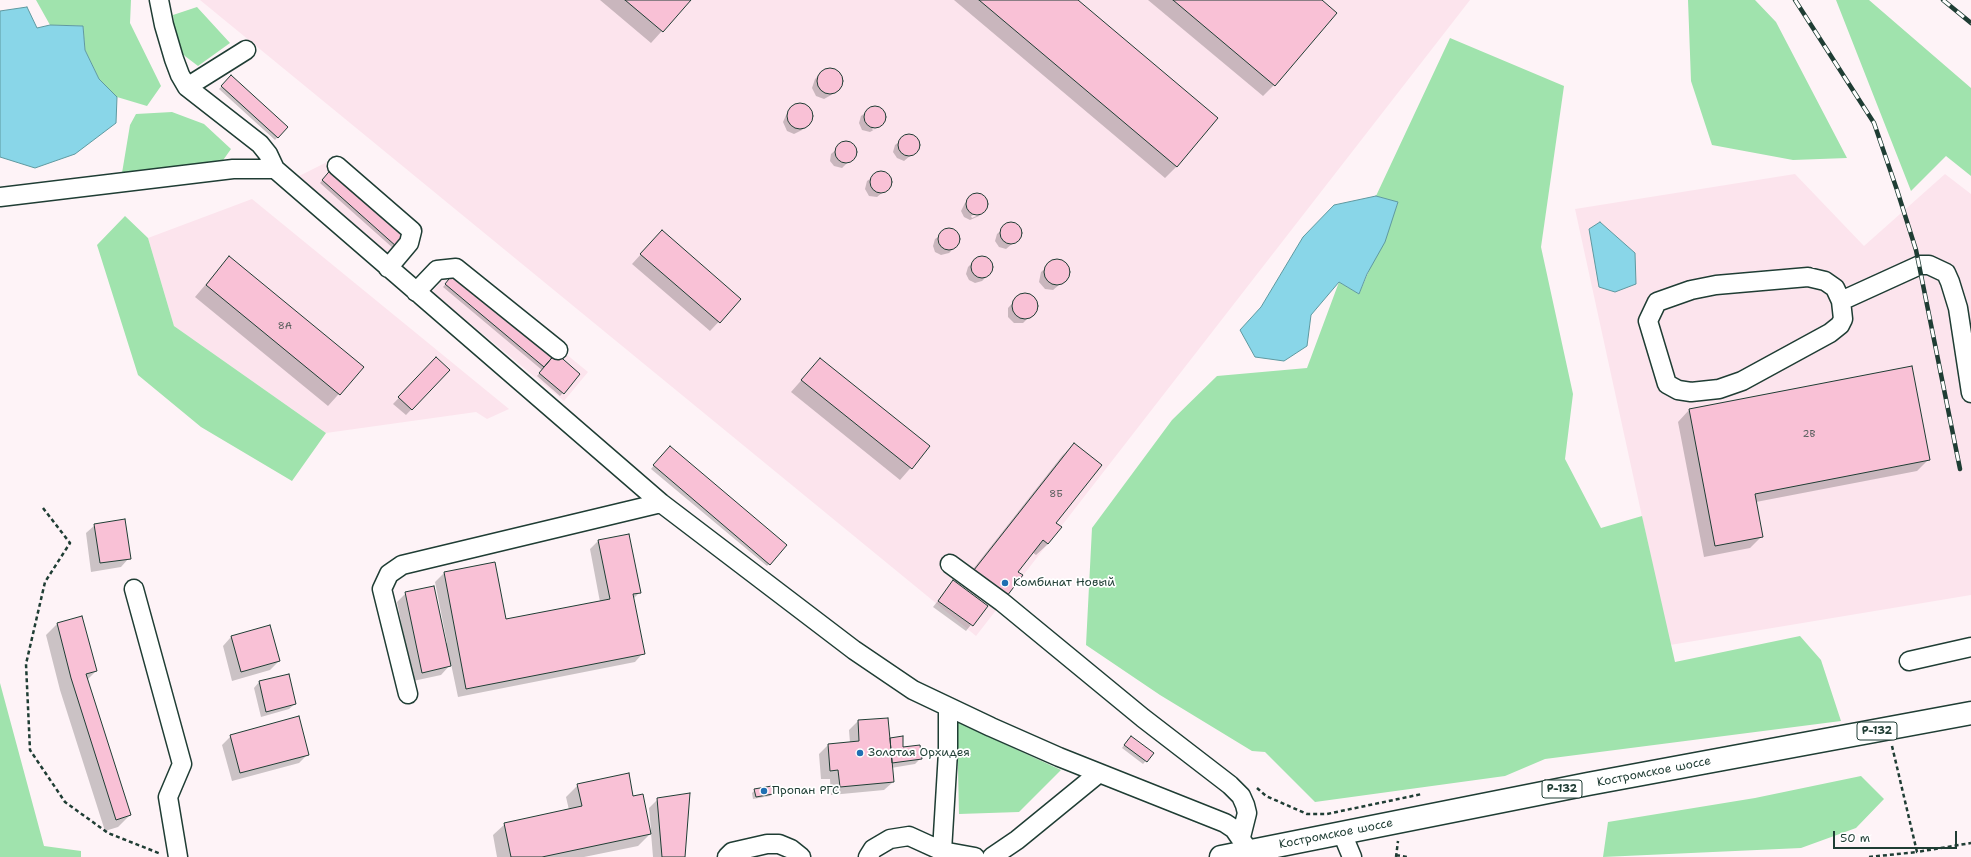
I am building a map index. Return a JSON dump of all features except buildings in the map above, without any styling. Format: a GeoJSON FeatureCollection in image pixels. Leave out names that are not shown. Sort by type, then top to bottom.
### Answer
{"type":"FeatureCollection","features":[{"type":"Feature","properties":{"kind":"highway","name":"Костромское шоссе"},"geometry":{"type":"LineString","coordinates":[[1220,857],[1245,844],[1342,832],[1782,747],[1971,713]]}},
{"type":"Feature","properties":{"kind":"street"},"geometry":{"type":"LineString","coordinates":[[160,0],[164,25],[174,59],[187,87],[260,144],[268,154],[275,169],[661,503],[854,650],[913,690],[991,728],[1100,773],[1213,817],[1225,823],[1245,844]]}},
{"type":"Feature","properties":{"kind":"street"},"geometry":{"type":"LineString","coordinates":[[187,87],[246,50]]}},
{"type":"Feature","properties":{"kind":"street"},"geometry":{"type":"LineString","coordinates":[[337,166],[412,231],[409,243],[388,268]]}},
{"type":"Feature","properties":{"kind":"street"},"geometry":{"type":"LineString","coordinates":[[0,197],[233,169],[275,169]]}},
{"type":"Feature","properties":{"kind":"street"},"geometry":{"type":"LineString","coordinates":[[1841,301],[1920,265],[1929,265],[1946,273],[1958,308],[1971,393]]}},
{"type":"Feature","properties":{"kind":"street"},"geometry":{"type":"LineString","coordinates":[[416,292],[437,270],[456,268],[558,350]]}},
{"type":"Feature","properties":{"kind":"street"},"geometry":{"type":"LineString","coordinates":[[1808,277],[1825,281],[1835,288],[1841,301],[1843,319],[1840,325],[1830,333],[1742,381],[1719,389],[1691,392],[1678,390],[1667,384],[1648,321],[1657,302],[1691,290],[1716,285],[1808,277]]}},
{"type":"Feature","properties":{"kind":"street"},"geometry":{"type":"LineString","coordinates":[[408,694],[382,589],[389,574],[402,566],[661,503]]}},
{"type":"Feature","properties":{"kind":"street"},"geometry":{"type":"LineString","coordinates":[[950,564],[1002,602],[1143,718],[1230,785],[1241,796],[1246,805],[1247,813],[1245,844]]}},
{"type":"Feature","properties":{"kind":"street"},"geometry":{"type":"LineString","coordinates":[[134,589],[182,764],[168,797],[170,856]]}},
{"type":"Feature","properties":{"kind":"street"},"geometry":{"type":"LineString","coordinates":[[1909,661],[1971,647]]}},
{"type":"Feature","properties":{"kind":"street"},"geometry":{"type":"LineString","coordinates":[[942,851],[948,752],[948,707]]}},
{"type":"Feature","properties":{"kind":"street"},"geometry":{"type":"LineString","coordinates":[[992,857],[1016,840],[1100,773]]}},
{"type":"Feature","properties":{"kind":"street"},"geometry":{"type":"LineString","coordinates":[[1342,832],[1352,857]]}},
{"type":"Feature","properties":{"kind":"street"},"geometry":{"type":"LineString","coordinates":[[868,857],[873,849],[890,839],[909,836],[942,851],[975,857]]}},
{"type":"Feature","properties":{"kind":"street"},"geometry":{"type":"LineString","coordinates":[[727,857],[732,852],[766,844],[779,844],[791,849],[801,857]]}},
{"type":"Feature","properties":{"kind":"path"},"geometry":{"type":"LineString","coordinates":[[43,508],[70,543],[45,582],[26,664],[30,750],[65,802],[108,833],[170,856]]}},
{"type":"Feature","properties":{"kind":"path"},"geometry":{"type":"LineString","coordinates":[[1892,745],[1917,852]]}},
{"type":"Feature","properties":{"kind":"path"},"geometry":{"type":"LineString","coordinates":[[1254,787],[1266,796],[1306,814],[1327,814],[1422,794]]}},
{"type":"Feature","properties":{"kind":"path"},"geometry":{"type":"LineString","coordinates":[[1869,857],[1917,852],[1971,843]]}},
{"type":"Feature","properties":{"kind":"path"},"geometry":{"type":"LineString","coordinates":[[1396,855],[1408,857]]}},
{"type":"Feature","properties":{"kind":"shaded area"},"geometry":{"type":"Polygon","coordinates":[[[200,0],[1470,0],[976,636],[200,0]]]}},
{"type":"Feature","properties":{"kind":"shaded area"},"geometry":{"type":"Polygon","coordinates":[[[339,156],[423,231],[401,266],[299,176],[339,156]]]}},
{"type":"Feature","properties":{"kind":"shaded area"},"geometry":{"type":"Polygon","coordinates":[[[1795,174],[1864,246],[1945,174],[1971,194],[1971,595],[1670,645],[1575,209],[1795,174]]]}},
{"type":"Feature","properties":{"kind":"shaded area"},"geometry":{"type":"Polygon","coordinates":[[[252,199],[509,409],[487,419],[476,412],[326,433],[174,326],[148,238],[252,199]]]}},
{"type":"Feature","properties":{"kind":"shaded area"},"geometry":{"type":"Polygon","coordinates":[[[455,263],[588,372],[564,401],[432,292],[455,263]]]}},
{"type":"Feature","properties":{"kind":"green space"},"geometry":{"type":"Polygon","coordinates":[[[36,0],[131,0],[130,23],[161,86],[147,106],[117,97],[99,79],[85,50],[83,26],[50,25],[36,0]]]}},
{"type":"Feature","properties":{"kind":"green space"},"geometry":{"type":"Polygon","coordinates":[[[1688,0],[1755,0],[1776,22],[1847,158],[1793,160],[1712,145],[1691,81],[1688,0]]]}},
{"type":"Feature","properties":{"kind":"green space"},"geometry":{"type":"Polygon","coordinates":[[[1836,0],[1869,0],[1971,88],[1971,176],[1946,156],[1911,191],[1836,0]]]}},
{"type":"Feature","properties":{"kind":"green space"},"geometry":{"type":"Polygon","coordinates":[[[197,7],[230,43],[198,66],[177,50],[173,15],[197,7]]]}},
{"type":"Feature","properties":{"kind":"green space"},"geometry":{"type":"Polygon","coordinates":[[[1450,38],[1564,86],[1541,247],[1573,394],[1565,459],[1601,528],[1642,516],[1675,662],[1800,636],[1821,660],[1841,721],[1545,759],[1505,776],[1315,802],[1265,752],[1252,751],[1160,695],[1086,645],[1092,528],[1172,420],[1217,376],[1307,368],[1339,282],[1359,294],[1398,203],[1376,196],[1450,38]]]}},
{"type":"Feature","properties":{"kind":"green space"},"geometry":{"type":"Polygon","coordinates":[[[172,112],[204,124],[231,149],[221,163],[122,173],[130,125],[136,114],[172,112]]]}},
{"type":"Feature","properties":{"kind":"green space"},"geometry":{"type":"Polygon","coordinates":[[[125,216],[148,238],[174,326],[326,433],[292,481],[201,427],[138,375],[97,245],[125,216]]]}},
{"type":"Feature","properties":{"kind":"green space"},"geometry":{"type":"Polygon","coordinates":[[[0,683],[44,846],[81,851],[81,857],[0,857],[0,683]]]}},
{"type":"Feature","properties":{"kind":"green space"},"geometry":{"type":"Polygon","coordinates":[[[957,722],[1061,770],[1019,812],[959,814],[957,722]]]}},
{"type":"Feature","properties":{"kind":"green space"},"geometry":{"type":"Polygon","coordinates":[[[1861,776],[1884,799],[1856,828],[1801,848],[1603,857],[1608,822],[1755,798],[1861,776]]]}},
{"type":"Feature","properties":{"kind":"water"},"geometry":{"type":"Polygon","coordinates":[[[27,7],[37,28],[50,25],[83,26],[85,50],[99,79],[117,97],[116,123],[75,154],[35,168],[0,157],[0,11],[27,7]]]}},
{"type":"Feature","properties":{"kind":"water"},"geometry":{"type":"Polygon","coordinates":[[[1376,196],[1398,202],[1385,242],[1367,274],[1359,294],[1339,282],[1311,315],[1307,346],[1284,361],[1255,357],[1240,330],[1261,307],[1303,237],[1334,205],[1376,196]]]}},
{"type":"Feature","properties":{"kind":"water"},"geometry":{"type":"Polygon","coordinates":[[[1600,222],[1635,253],[1636,284],[1615,292],[1599,287],[1589,229],[1600,222]]]}},
{"type":"Feature","properties":{"kind":"railway"},"geometry":{"type":"LineString","coordinates":[[1795,0],[1874,123],[1916,250],[1960,469]]}},
{"type":"Feature","properties":{"kind":"railway"},"geometry":{"type":"LineString","coordinates":[[1943,0],[1971,23]]}},
{"type":"Feature","properties":{"kind":"place","name":"Комбинат Новый"},"geometry":{"type":"Point","coordinates":[1005,583]}},
{"type":"Feature","properties":{"kind":"place","name":"Золотая Орхидея"},"geometry":{"type":"Point","coordinates":[860,753]}},
{"type":"Feature","properties":{"kind":"place","name":"Пропан РГС"},"geometry":{"type":"Point","coordinates":[764,791]}}]}
